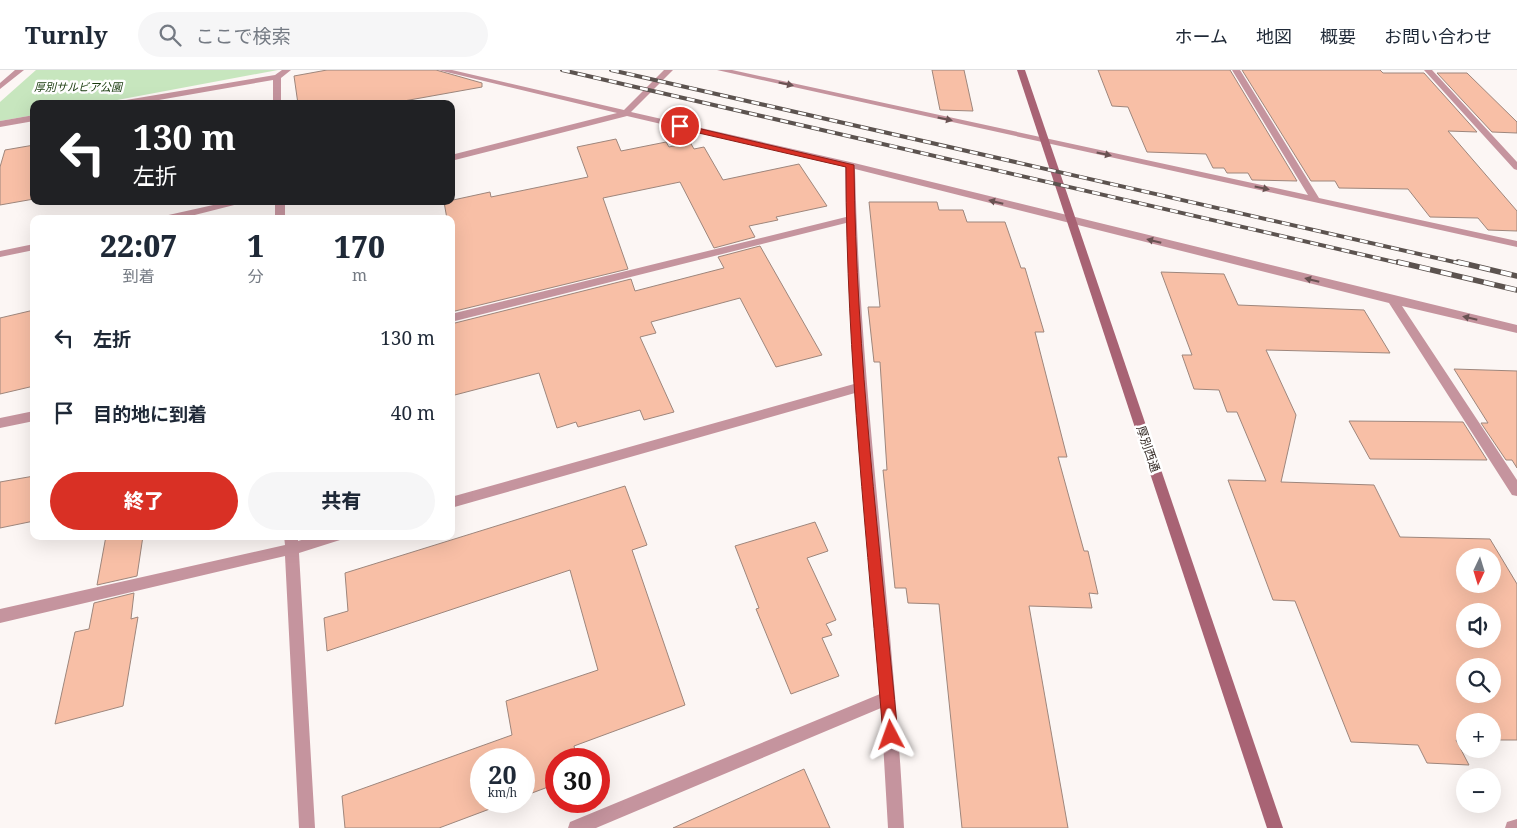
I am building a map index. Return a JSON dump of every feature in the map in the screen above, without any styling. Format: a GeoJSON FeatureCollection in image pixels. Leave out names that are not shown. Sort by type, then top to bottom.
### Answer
{"type":"FeatureCollection","features":[{"type":"Feature","properties":{"kind":"street"},"geometry":{"type":"LineString","coordinates":[[0,87],[20,70]]}},
{"type":"Feature","properties":{"kind":"street"},"geometry":{"type":"LineString","coordinates":[[143,100],[277,77],[287,70]]}},
{"type":"Feature","properties":{"kind":"street"},"geometry":{"type":"LineString","coordinates":[[442,70],[624,114],[850,165],[1517,329]]}},
{"type":"Feature","properties":{"kind":"street"},"geometry":{"type":"LineString","coordinates":[[455,157],[624,114],[669,70]]}},
{"type":"Feature","properties":{"kind":"street"},"geometry":{"type":"LineString","coordinates":[[721,70],[1517,244]]}},
{"type":"Feature","properties":{"kind":"street","name":"厚別西通"},"geometry":{"type":"LineString","coordinates":[[1021,70],[1274,828]]}},
{"type":"Feature","properties":{"kind":"street"},"geometry":{"type":"LineString","coordinates":[[1236,70],[1316,200]]}},
{"type":"Feature","properties":{"kind":"street"},"geometry":{"type":"LineString","coordinates":[[1428,70],[1517,167]]}},
{"type":"Feature","properties":{"kind":"street"},"geometry":{"type":"LineString","coordinates":[[277,77],[277,100]]}},
{"type":"Feature","properties":{"kind":"street"},"geometry":{"type":"LineString","coordinates":[[0,124],[30,119]]}},
{"type":"Feature","properties":{"kind":"street"},"geometry":{"type":"LineString","coordinates":[[850,165],[850,219],[860,387],[888,698],[896,828]]}},
{"type":"Feature","properties":{"kind":"street"},"geometry":{"type":"LineString","coordinates":[[182,215],[227,205]]}},
{"type":"Feature","properties":{"kind":"street"},"geometry":{"type":"LineString","coordinates":[[455,317],[850,219]]}},
{"type":"Feature","properties":{"kind":"street"},"geometry":{"type":"LineString","coordinates":[[0,254],[30,248]]}},
{"type":"Feature","properties":{"kind":"street"},"geometry":{"type":"LineString","coordinates":[[1393,300],[1517,491]]}},
{"type":"Feature","properties":{"kind":"street"},"geometry":{"type":"LineString","coordinates":[[455,502],[860,387]]}},
{"type":"Feature","properties":{"kind":"street"},"geometry":{"type":"LineString","coordinates":[[0,423],[30,417]]}},
{"type":"Feature","properties":{"kind":"street"},"geometry":{"type":"LineString","coordinates":[[0,616],[292,542],[306,540]]}},
{"type":"Feature","properties":{"kind":"street"},"geometry":{"type":"LineString","coordinates":[[292,542],[307,828]]}},
{"type":"Feature","properties":{"kind":"street"},"geometry":{"type":"LineString","coordinates":[[576,828],[888,698]]}},
{"type":"Feature","properties":{"kind":"street"},"geometry":{"type":"LineString","coordinates":[[1513,828],[1517,827]]}},
{"type":"Feature","properties":{"kind":"green space","name":"厚別サルビア公園"},"geometry":{"type":"Polygon","coordinates":[[[36,70],[278,70],[117,100],[30,100],[30,116],[0,121],[0,102],[36,70]]]}},
{"type":"Feature","properties":{"kind":"building"},"geometry":{"type":"Polygon","coordinates":[[[327,70],[436,70],[482,83],[482,87],[409,100],[297,100],[294,76],[327,70]]]}},
{"type":"Feature","properties":{"kind":"building"},"geometry":{"type":"Polygon","coordinates":[[[932,70],[964,70],[973,111],[940,110],[932,70]]]}},
{"type":"Feature","properties":{"kind":"building"},"geometry":{"type":"Polygon","coordinates":[[[1098,70],[1230,70],[1297,181],[1252,180],[1248,173],[1227,173],[1224,168],[1213,168],[1206,154],[1147,152],[1128,107],[1112,106],[1098,70]]]}},
{"type":"Feature","properties":{"kind":"building"},"geometry":{"type":"Polygon","coordinates":[[[1242,70],[1380,70],[1383,73],[1424,73],[1477,132],[1448,131],[1517,211],[1517,231],[1488,230],[1478,218],[1430,217],[1408,189],[1339,188],[1335,181],[1311,181],[1242,70]]]}},
{"type":"Feature","properties":{"kind":"building"},"geometry":{"type":"Polygon","coordinates":[[[1437,73],[1467,73],[1517,122],[1517,133],[1492,132],[1437,73]]]}},
{"type":"Feature","properties":{"kind":"building"},"geometry":{"type":"Polygon","coordinates":[[[616,139],[621,151],[666,142],[669,147],[690,142],[694,149],[704,147],[723,180],[799,164],[827,206],[776,217],[778,220],[749,226],[755,237],[714,248],[680,182],[603,198],[628,269],[455,311],[455,215],[446,215],[445,205],[455,205],[455,200],[490,192],[491,197],[588,177],[577,147],[616,139]]]}},
{"type":"Feature","properties":{"kind":"building"},"geometry":{"type":"Polygon","coordinates":[[[30,146],[30,200],[0,205],[0,167],[5,150],[30,146]]]}},
{"type":"Feature","properties":{"kind":"building"},"geometry":{"type":"Polygon","coordinates":[[[869,202],[937,202],[939,210],[963,210],[967,222],[1005,222],[1021,268],[1025,268],[1044,332],[1035,332],[1067,457],[1058,457],[1084,551],[1088,551],[1098,594],[1089,593],[1092,608],[1029,606],[1068,828],[962,828],[939,604],[908,603],[906,588],[895,588],[883,470],[887,470],[880,362],[874,362],[868,307],[880,307],[869,202]]]}},
{"type":"Feature","properties":{"kind":"building"},"geometry":{"type":"Polygon","coordinates":[[[760,246],[822,355],[776,367],[740,298],[651,322],[656,333],[640,337],[674,412],[644,420],[640,410],[578,427],[576,422],[557,428],[539,373],[455,395],[455,323],[631,279],[635,291],[724,268],[718,257],[760,246]]]}},
{"type":"Feature","properties":{"kind":"building"},"geometry":{"type":"Polygon","coordinates":[[[1161,272],[1224,274],[1238,305],[1364,310],[1390,353],[1266,350],[1296,415],[1281,482],[1374,485],[1400,537],[1490,539],[1495,548],[1456,548],[1456,593],[1501,593],[1501,557],[1517,584],[1517,740],[1501,740],[1501,713],[1456,713],[1456,758],[1465,758],[1469,765],[1427,763],[1418,745],[1351,742],[1295,601],[1273,600],[1228,480],[1266,481],[1237,412],[1227,412],[1219,390],[1194,389],[1182,355],[1192,355],[1161,272]]]}},
{"type":"Feature","properties":{"kind":"building"},"geometry":{"type":"Polygon","coordinates":[[[30,311],[30,387],[0,394],[0,318],[30,311]]]}},
{"type":"Feature","properties":{"kind":"building"},"geometry":{"type":"Polygon","coordinates":[[[1454,369],[1517,371],[1517,468],[1512,460],[1506,460],[1481,423],[1488,423],[1454,369]]]}},
{"type":"Feature","properties":{"kind":"building"},"geometry":{"type":"Polygon","coordinates":[[[1349,421],[1463,422],[1487,460],[1370,459],[1349,421]]]}},
{"type":"Feature","properties":{"kind":"building"},"geometry":{"type":"Polygon","coordinates":[[[30,477],[30,522],[0,528],[0,482],[30,477]]]}},
{"type":"Feature","properties":{"kind":"building"},"geometry":{"type":"Polygon","coordinates":[[[625,486],[647,545],[632,550],[685,705],[574,746],[574,748],[545,748],[545,788],[535,792],[535,748],[476,748],[512,735],[506,701],[598,670],[570,570],[327,651],[324,618],[348,611],[345,573],[625,486]]]}},
{"type":"Feature","properties":{"kind":"building"},"geometry":{"type":"Polygon","coordinates":[[[815,522],[828,551],[807,558],[836,620],[826,624],[832,635],[822,638],[839,676],[791,694],[756,609],[759,608],[735,546],[815,522]]]}},
{"type":"Feature","properties":{"kind":"building"},"geometry":{"type":"Polygon","coordinates":[[[105,540],[142,540],[137,576],[97,585],[105,540]]]}},
{"type":"Feature","properties":{"kind":"building"},"geometry":{"type":"Polygon","coordinates":[[[134,593],[131,619],[138,617],[123,706],[55,724],[75,632],[89,629],[94,603],[134,593]]]}},
{"type":"Feature","properties":{"kind":"building"},"geometry":{"type":"Polygon","coordinates":[[[470,750],[470,813],[479,813],[439,828],[345,828],[342,796],[470,750]]]}},
{"type":"Feature","properties":{"kind":"building"},"geometry":{"type":"Polygon","coordinates":[[[804,769],[830,828],[673,828],[804,769]]]}},
{"type":"Feature","properties":{"kind":"railway"},"geometry":{"type":"LineString","coordinates":[[562,70],[1403,264]]}},
{"type":"Feature","properties":{"kind":"railway"},"geometry":{"type":"LineString","coordinates":[[611,70],[1463,264]]}},
{"type":"Feature","properties":{"kind":"railway"},"geometry":{"type":"LineString","coordinates":[[1398,262],[1517,290]]}},
{"type":"Feature","properties":{"kind":"railway"},"geometry":{"type":"LineString","coordinates":[[1458,262],[1517,276]]}},
{"type":"Feature","properties":{"kind":"route"},"geometry":{"type":"LineString","coordinates":[[680,126],[850,165],[850,219],[860,387],[891,735]]}}]}
